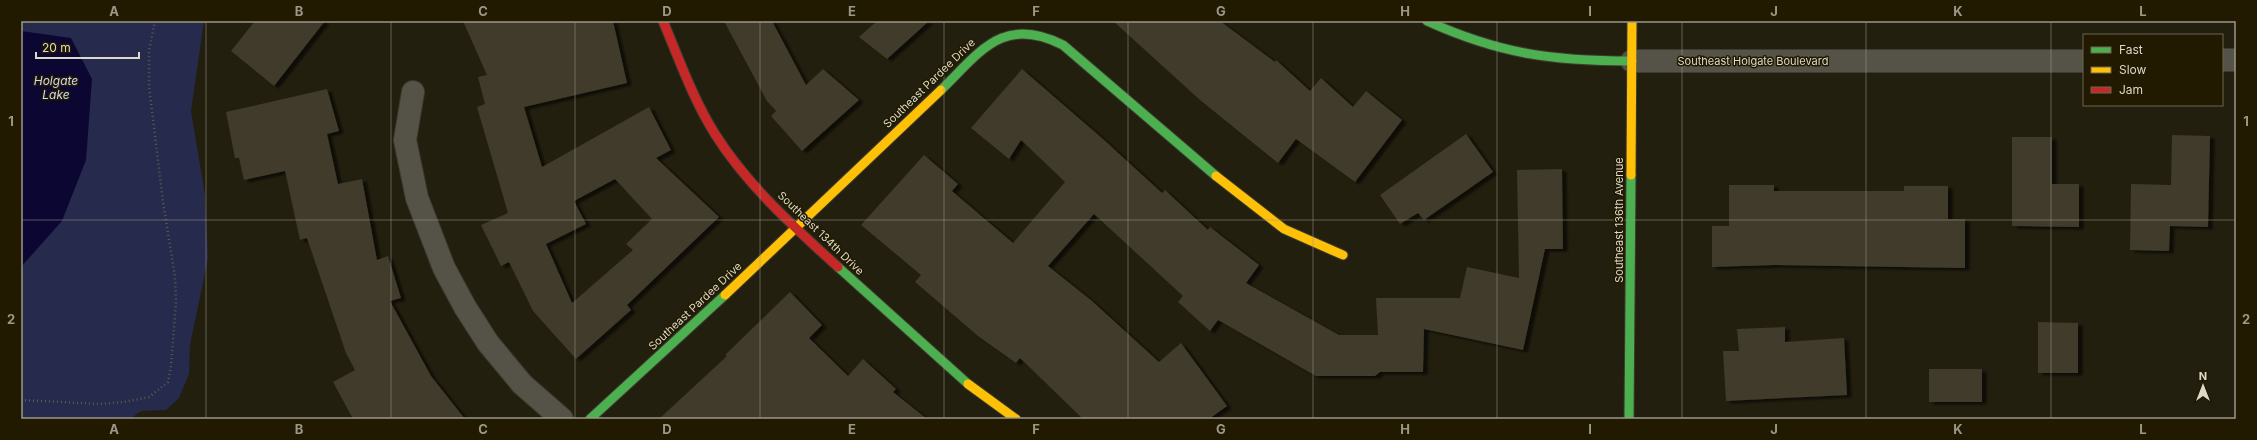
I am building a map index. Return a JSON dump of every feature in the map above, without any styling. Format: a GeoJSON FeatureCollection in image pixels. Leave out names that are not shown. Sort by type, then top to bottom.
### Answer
{"type":"FeatureCollection","features":[{"type":"Feature","properties":{"kind":"street","name":"Southeast 134th Drive"},"geometry":{"type":"LineString","coordinates":[[663,21],[692,90],[715,134],[742,171],[796,229],[970,386],[1016,419]]}},
{"type":"Feature","properties":{"kind":"street","name":"Southeast Holgate Boulevard"},"geometry":{"type":"LineString","coordinates":[[1428,21],[1462,35],[1516,52],[1566,60],[2083,61]]}},
{"type":"Feature","properties":{"kind":"street","name":"Southeast 136th Avenue"},"geometry":{"type":"LineString","coordinates":[[1629,419],[1632,21]]}},
{"type":"Feature","properties":{"kind":"street","name":"Southeast Pardee Drive"},"geometry":{"type":"LineString","coordinates":[[590,419],[796,229],[986,46],[1013,33],[1045,36],[1064,45],[1214,174],[1284,229],[1343,254]]}},
{"type":"Feature","properties":{"kind":"street"},"geometry":{"type":"LineString","coordinates":[[2223,60],[2236,60]]}},
{"type":"Feature","properties":{"kind":"street"},"geometry":{"type":"LineString","coordinates":[[413,92],[405,140],[417,198],[444,268],[464,307],[488,343],[522,384],[562,419]]}},
{"type":"Feature","properties":{"kind":"path"},"geometry":{"type":"LineString","coordinates":[[21,400],[100,404],[124,402],[150,397],[168,382],[171,366],[176,302],[175,277],[154,132],[149,86],[149,51],[155,21]]}},
{"type":"Feature","properties":{"kind":"shaded area","name":"Holgate Lake"},"geometry":{"type":"Polygon","coordinates":[[[21,21],[204,21],[191,111],[205,195],[208,258],[190,345],[189,374],[179,398],[166,410],[141,411],[130,419],[21,419],[21,21]]]}},
{"type":"Feature","properties":{"kind":"water","name":"Holgate Lake"},"geometry":{"type":"Polygon","coordinates":[[[21,31],[71,38],[92,79],[86,160],[62,221],[21,267],[21,31]]]}},
{"type":"Feature","properties":{"kind":"building"},"geometry":{"type":"Polygon","coordinates":[[[255,21],[325,21],[274,86],[231,51],[255,21]]]}},
{"type":"Feature","properties":{"kind":"building"},"geometry":{"type":"Polygon","coordinates":[[[463,21],[613,21],[627,83],[524,107],[542,167],[649,107],[671,150],[656,158],[719,217],[627,305],[631,310],[576,359],[533,311],[509,262],[501,266],[481,225],[508,213],[477,107],[485,104],[478,77],[487,75],[463,21]],[[615,179],[574,201],[586,224],[546,244],[572,303],[633,250],[626,244],[652,219],[615,179]]]}},
{"type":"Feature","properties":{"kind":"building"},"geometry":{"type":"Polygon","coordinates":[[[724,21],[772,21],[806,85],[823,69],[859,100],[802,151],[771,116],[776,111],[767,101],[724,21]]]}},
{"type":"Feature","properties":{"kind":"building"},"geometry":{"type":"Polygon","coordinates":[[[877,21],[929,21],[887,59],[859,37],[877,21]]]}},
{"type":"Feature","properties":{"kind":"building"},"geometry":{"type":"Polygon","coordinates":[[[1113,21],[1220,21],[1275,62],[1276,60],[1310,91],[1321,78],[1353,107],[1366,91],[1402,120],[1355,182],[1296,139],[1278,163],[1200,100],[1113,21]]]}},
{"type":"Feature","properties":{"kind":"building"},"geometry":{"type":"Polygon","coordinates":[[[1022,69],[1103,139],[1162,193],[1165,190],[1208,230],[1210,227],[1259,265],[1246,283],[1339,335],[1378,335],[1376,298],[1460,298],[1467,267],[1519,278],[1517,170],[1562,169],[1563,249],[1545,249],[1523,350],[1424,329],[1423,372],[1380,372],[1375,376],[1316,376],[1218,320],[1210,331],[1178,302],[1183,296],[1094,214],[1048,266],[1092,301],[1159,362],[1181,343],[1227,406],[1209,419],[1083,419],[1020,358],[1016,363],[978,336],[915,282],[921,275],[861,225],[924,155],[958,184],[952,191],[1013,243],[1065,182],[1021,140],[1009,159],[971,128],[1022,69]]]}},
{"type":"Feature","properties":{"kind":"building"},"geometry":{"type":"Polygon","coordinates":[[[327,89],[339,131],[327,134],[338,184],[362,179],[377,260],[388,256],[401,298],[390,301],[431,376],[465,419],[353,419],[333,382],[355,370],[346,353],[307,238],[300,240],[285,171],[244,180],[239,158],[235,158],[226,112],[327,89]]]}},
{"type":"Feature","properties":{"kind":"building"},"geometry":{"type":"Polygon","coordinates":[[[1466,134],[1493,172],[1424,220],[1418,213],[1400,224],[1380,195],[1466,134]]]}},
{"type":"Feature","properties":{"kind":"building"},"geometry":{"type":"Polygon","coordinates":[[[2172,135],[2210,136],[2208,227],[2170,226],[2169,251],[2130,250],[2131,184],[2171,185],[2172,135]]]}},
{"type":"Feature","properties":{"kind":"building"},"geometry":{"type":"Polygon","coordinates":[[[2012,137],[2052,137],[2052,184],[2079,184],[2079,227],[2012,226],[2012,137]]]}},
{"type":"Feature","properties":{"kind":"building"},"geometry":{"type":"Polygon","coordinates":[[[1729,185],[1774,185],[1774,191],[1904,191],[1904,186],[1948,186],[1948,219],[1965,219],[1965,268],[1775,265],[1712,267],[1712,226],[1729,226],[1729,185]]]}},
{"type":"Feature","properties":{"kind":"building"},"geometry":{"type":"Polygon","coordinates":[[[790,292],[822,325],[809,338],[848,376],[863,359],[896,389],[893,392],[927,419],[659,419],[727,356],[725,355],[790,292]]]}},
{"type":"Feature","properties":{"kind":"building"},"geometry":{"type":"Polygon","coordinates":[[[2038,322],[2078,323],[2078,373],[2038,373],[2038,322]]]}},
{"type":"Feature","properties":{"kind":"building"},"geometry":{"type":"Polygon","coordinates":[[[1785,327],[1785,342],[1844,338],[1847,395],[1726,401],[1723,351],[1739,351],[1737,329],[1785,327]]]}},
{"type":"Feature","properties":{"kind":"building"},"geometry":{"type":"Polygon","coordinates":[[[1929,369],[1982,369],[1982,402],[1929,402],[1929,369]]]}},
{"type":"Feature","properties":{"kind":"traffic: fast"},"geometry":{"type":"LineString","coordinates":[[1427,21],[1479,41],[1527,53],[1576,59],[1632,61]]}},
{"type":"Feature","properties":{"kind":"traffic: fast"},"geometry":{"type":"LineString","coordinates":[[941,90],[968,62],[994,42],[1009,36],[1024,34],[1042,37],[1063,45],[1216,176]]}},
{"type":"Feature","properties":{"kind":"traffic: fast"},"geometry":{"type":"LineString","coordinates":[[1629,419],[1631,175]]}},
{"type":"Feature","properties":{"kind":"traffic: fast"},"geometry":{"type":"LineString","coordinates":[[838,267],[968,384]]}},
{"type":"Feature","properties":{"kind":"traffic: fast"},"geometry":{"type":"LineString","coordinates":[[590,419],[725,295]]}},
{"type":"Feature","properties":{"kind":"traffic: slow"},"geometry":{"type":"LineString","coordinates":[[1631,175],[1632,21]]}},
{"type":"Feature","properties":{"kind":"traffic: slow"},"geometry":{"type":"LineString","coordinates":[[725,295],[941,90]]}},
{"type":"Feature","properties":{"kind":"traffic: slow"},"geometry":{"type":"LineString","coordinates":[[1216,176],[1284,229],[1343,255]]}},
{"type":"Feature","properties":{"kind":"traffic: slow"},"geometry":{"type":"LineString","coordinates":[[968,384],[1016,419]]}},
{"type":"Feature","properties":{"kind":"traffic: jam"},"geometry":{"type":"LineString","coordinates":[[663,21],[700,107],[707,121],[728,153],[756,188],[772,205],[838,267]]}}]}
